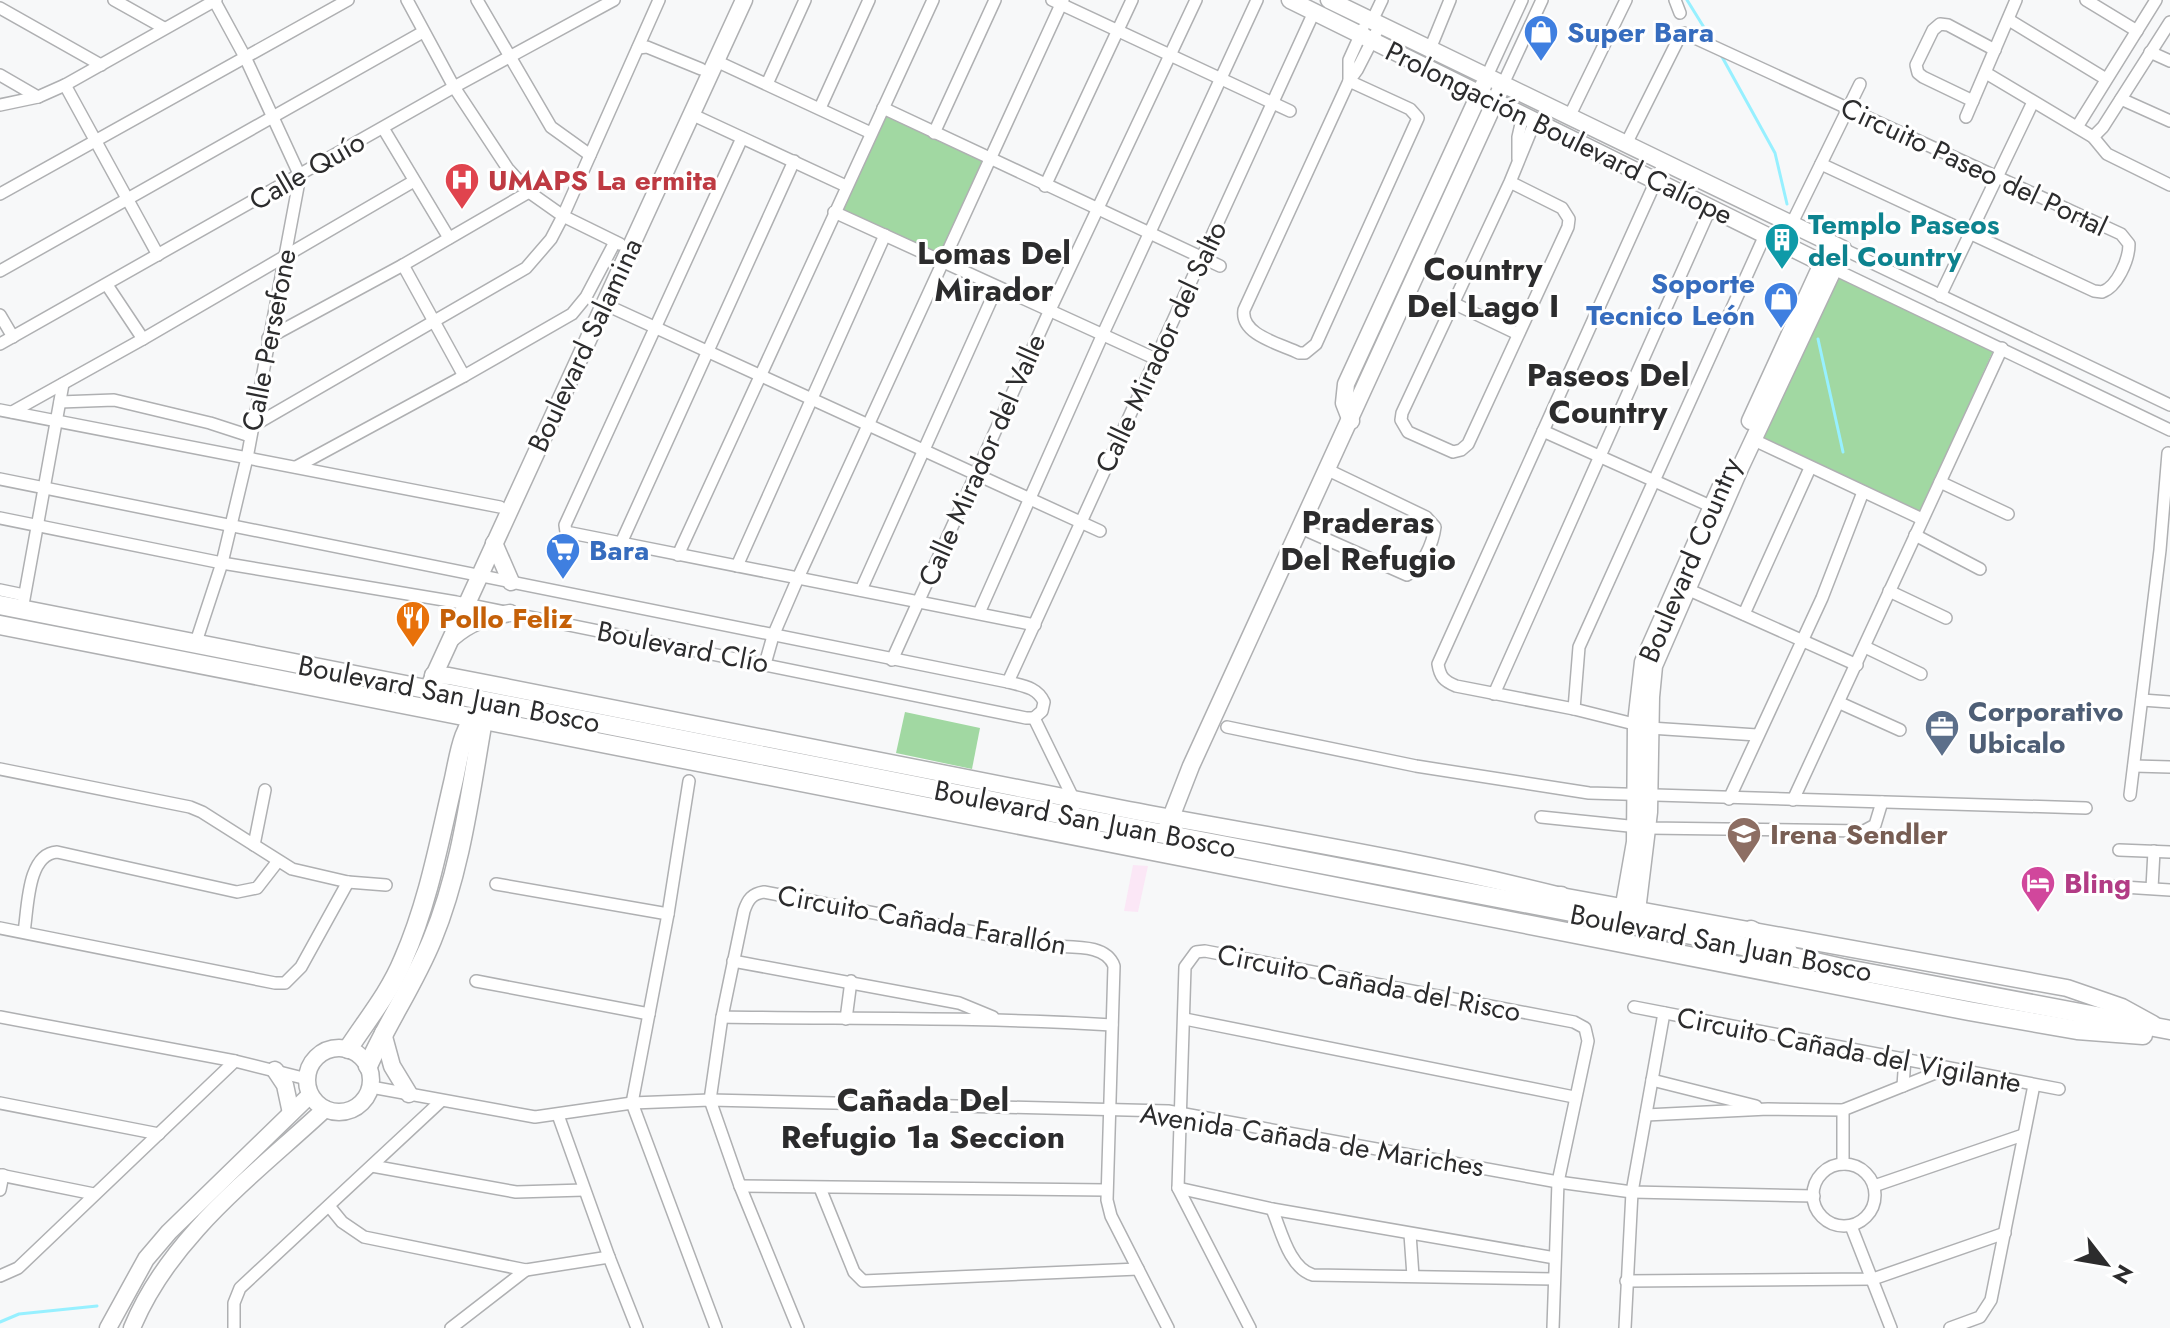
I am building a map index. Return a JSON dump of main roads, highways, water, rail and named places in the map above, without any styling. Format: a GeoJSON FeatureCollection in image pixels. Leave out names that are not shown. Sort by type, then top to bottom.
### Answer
{"type":"FeatureCollection","features":[{"type":"Feature","properties":{"kind":"main road","name":"Boulevard San Juan Bosco"},"geometry":{"type":"LineString","coordinates":[[0,605],[23,602],[195,645],[422,696],[484,713],[514,726],[1040,830],[2077,1030],[2166,1031]]}},
{"type":"Feature","properties":{"kind":"main road","name":"Boulevard San Juan Bosco"},"geometry":{"type":"LineString","coordinates":[[0,625],[422,696],[468,697],[484,713]]}},
{"type":"Feature","properties":{"kind":"main road"},"geometry":{"type":"LineString","coordinates":[[422,696],[456,729],[460,752]]}},
{"type":"Feature","properties":{"kind":"main road","name":"Boulevard San Juan Bosco"},"geometry":{"type":"LineString","coordinates":[[484,713],[528,709],[1083,819],[1168,826],[1508,902],[1629,916],[1708,930],[1797,958],[2166,1031]]}},
{"type":"Feature","properties":{"kind":"main road"},"geometry":{"type":"LineString","coordinates":[[514,726],[515,718],[528,709]]}},
{"type":"Feature","properties":{"kind":"main road"},"geometry":{"type":"LineString","coordinates":[[348,1049],[403,961],[438,854],[466,732],[484,713]]}},
{"type":"Feature","properties":{"kind":"main road"},"geometry":{"type":"LineString","coordinates":[[368,1066],[420,966],[437,926],[453,877],[484,713]]}},
{"type":"Feature","properties":{"kind":"main road"},"geometry":{"type":"LineString","coordinates":[[1040,830],[1044,811]]}},
{"type":"Feature","properties":{"kind":"main road"},"geometry":{"type":"LineString","coordinates":[[1508,902],[1561,896]]}},
{"type":"Feature","properties":{"kind":"main road"},"geometry":{"type":"LineString","coordinates":[[1702,959],[1708,930]]}},
{"type":"Feature","properties":{"kind":"main road"},"geometry":{"type":"LineString","coordinates":[[1751,930],[1797,958]]}},
{"type":"Feature","properties":{"kind":"waterway"},"geometry":{"type":"LineString","coordinates":[[1687,0],[1713,42]]}},
{"type":"Feature","properties":{"kind":"waterway"},"geometry":{"type":"LineString","coordinates":[[1721,55],[1775,153],[1787,204]]}},
{"type":"Feature","properties":{"kind":"waterway"},"geometry":{"type":"LineString","coordinates":[[1818,339],[1843,452]]}},
{"type":"Feature","properties":{"kind":"waterway"},"geometry":{"type":"LineString","coordinates":[[0,1322],[19,1314],[97,1306]]}},
{"type":"Feature","properties":{"kind":"place","name":"Super Bara"},"geometry":{"type":"Point","coordinates":[1541,63]}},
{"type":"Feature","properties":{"kind":"place","name":"UMAPS La ermita"},"geometry":{"type":"Point","coordinates":[462,211]}},
{"type":"Feature","properties":{"kind":"place","name":"Templo Paseos del Country"},"geometry":{"type":"Point","coordinates":[1782,271]}},
{"type":"Feature","properties":{"kind":"place","name":"Soporte Tecnico León"},"geometry":{"type":"Point","coordinates":[1781,330]}},
{"type":"Feature","properties":{"kind":"place","name":"Bara"},"geometry":{"type":"Point","coordinates":[563,581]}},
{"type":"Feature","properties":{"kind":"place","name":"Pollo Feliz"},"geometry":{"type":"Point","coordinates":[413,649]}},
{"type":"Feature","properties":{"kind":"place","name":"Corporativo Ubicalo"},"geometry":{"type":"Point","coordinates":[1942,758]}},
{"type":"Feature","properties":{"kind":"place","name":"Irena Sendler"},"geometry":{"type":"Point","coordinates":[1744,865]}},
{"type":"Feature","properties":{"kind":"place","name":"Bling"},"geometry":{"type":"Point","coordinates":[2038,914]}},
{"type":"Feature","properties":{"kind":"district","name":"Lomas Del Mirador"},"geometry":{"type":"Point","coordinates":[994,272]}},
{"type":"Feature","properties":{"kind":"district","name":"Country Del Lago I"},"geometry":{"type":"Point","coordinates":[1483,288]}},
{"type":"Feature","properties":{"kind":"district","name":"Paseos Del Country"},"geometry":{"type":"Point","coordinates":[1608,394]}},
{"type":"Feature","properties":{"kind":"district","name":"Praderas Del Refugio"},"geometry":{"type":"Point","coordinates":[1368,540]}},
{"type":"Feature","properties":{"kind":"district","name":"Cañada Del Refugio 1a Seccion"},"geometry":{"type":"Point","coordinates":[923,1118]}}]}
